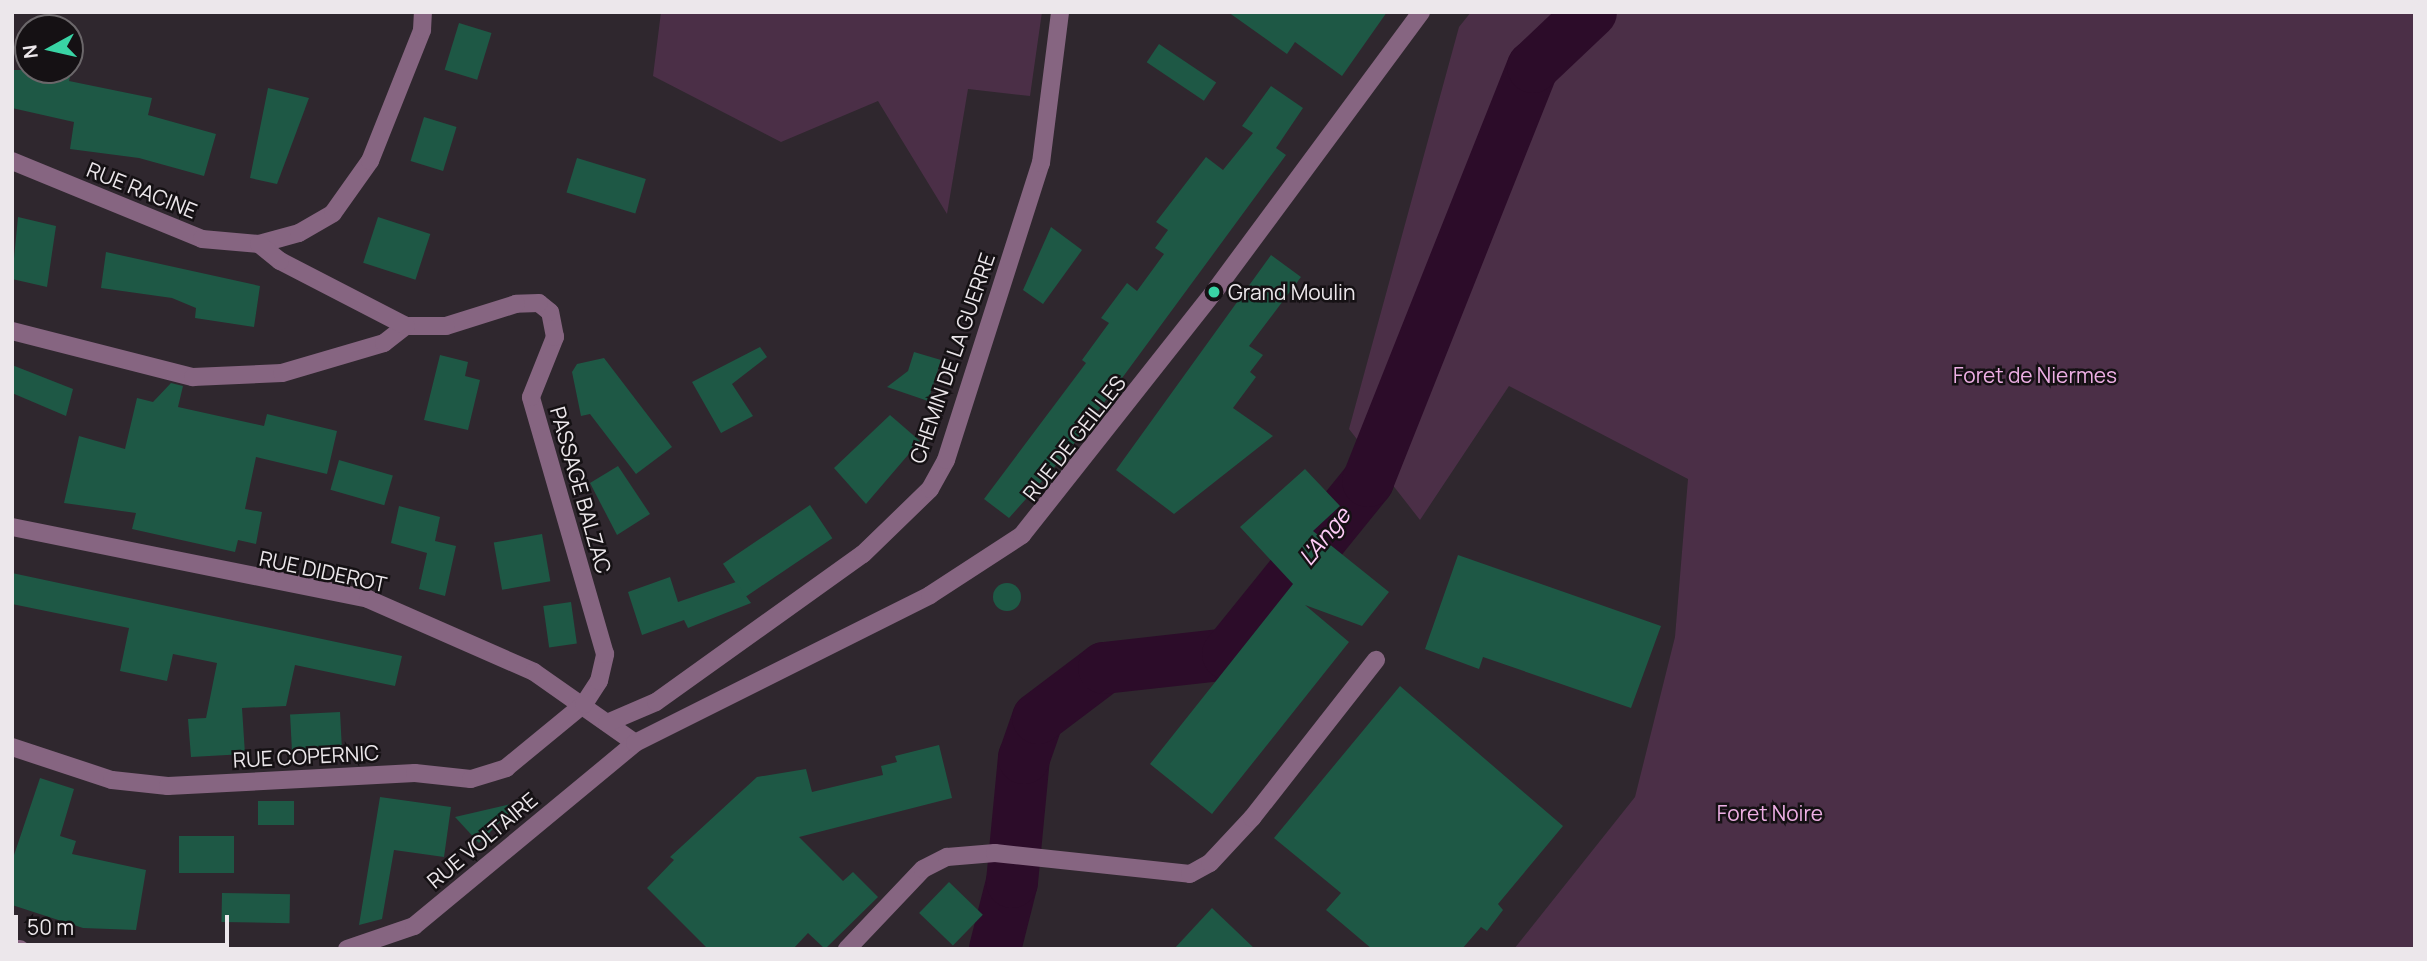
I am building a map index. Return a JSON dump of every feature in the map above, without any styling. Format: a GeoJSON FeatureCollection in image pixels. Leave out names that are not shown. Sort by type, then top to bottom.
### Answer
{"type":"FeatureCollection","features":[{"type":"Feature","properties":{"kind":"street"},"geometry":{"type":"LineString","coordinates":[[259,244],[299,233],[333,213],[370,161],[422,30],[423,12]]}},
{"type":"Feature","properties":{"kind":"street","name":"CHEMIN DE LA GUERRE"},"geometry":{"type":"LineString","coordinates":[[607,723],[656,702],[863,554],[930,489],[946,460],[1041,163],[1060,12]]}},
{"type":"Feature","properties":{"kind":"street","name":"RUE DE GEILLES"},"geometry":{"type":"LineString","coordinates":[[635,743],[930,595],[1040,519],[1421,12]]}},
{"type":"Feature","properties":{"kind":"street","name":"RUE RACINE"},"geometry":{"type":"LineString","coordinates":[[12,161],[202,239],[259,244]]}},
{"type":"Feature","properties":{"kind":"street","name":"PASSAGE BALZAC"},"geometry":{"type":"LineString","coordinates":[[259,244],[280,261],[406,327],[446,326],[516,304],[539,303],[550,312],[555,337],[531,397],[605,654],[599,681],[584,704]]}},
{"type":"Feature","properties":{"kind":"street"},"geometry":{"type":"LineString","coordinates":[[12,331],[193,377],[282,373],[384,343],[406,327]]}},
{"type":"Feature","properties":{"kind":"street","name":"RUE DIDEROT"},"geometry":{"type":"LineString","coordinates":[[12,527],[368,599],[479,642],[584,704],[635,743]]}},
{"type":"Feature","properties":{"kind":"street"},"geometry":{"type":"LineString","coordinates":[[847,949],[923,869],[947,857],[995,853],[1160,875],[1200,868],[1252,818],[1376,660]]}},
{"type":"Feature","properties":{"kind":"street","name":"RUE COPERNIC"},"geometry":{"type":"LineString","coordinates":[[12,747],[112,780],[168,786],[415,773],[471,779],[506,768],[584,704]]}},
{"type":"Feature","properties":{"kind":"street","name":"RUE VOLTAIRE"},"geometry":{"type":"LineString","coordinates":[[346,949],[414,926],[635,743]]}},
{"type":"Feature","properties":{"kind":"street"},"geometry":{"type":"LineString","coordinates":[[12,949],[20,949]]}},
{"type":"Feature","properties":{"kind":"green space"},"geometry":{"type":"Polygon","coordinates":[[[661,12],[1042,12],[1030,96],[968,89],[947,214],[878,101],[781,142],[653,76],[661,12]]]}},
{"type":"Feature","properties":{"kind":"green space","name":"Foret de Niermes"},"geometry":{"type":"Polygon","coordinates":[[[1471,12],[2415,12],[2415,949],[1514,949],[1635,797],[1675,637],[1688,479],[1509,386],[1420,520],[1349,429],[1459,27],[1471,12]]]}},
{"type":"Feature","properties":{"kind":"building"},"geometry":{"type":"Polygon","coordinates":[[[1228,12],[1387,12],[1342,76],[1295,42],[1287,54],[1228,12]]]}},
{"type":"Feature","properties":{"kind":"building"},"geometry":{"type":"Polygon","coordinates":[[[459,23],[492,33],[477,80],[445,70],[459,23]]]}},
{"type":"Feature","properties":{"kind":"building"},"geometry":{"type":"Polygon","coordinates":[[[1159,44],[1216,83],[1204,101],[1147,62],[1159,44]]]}},
{"type":"Feature","properties":{"kind":"building"},"geometry":{"type":"Polygon","coordinates":[[[14,70],[14,84],[84,84],[152,98],[148,115],[216,134],[204,176],[139,158],[70,149],[74,122],[12,108],[14,70]]]}},
{"type":"Feature","properties":{"kind":"building"},"geometry":{"type":"Polygon","coordinates":[[[1271,86],[1303,108],[1276,148],[1286,155],[1067,453],[1009,518],[984,499],[1086,363],[1082,360],[1109,323],[1101,318],[1127,283],[1137,291],[1164,254],[1155,248],[1168,230],[1156,222],[1206,157],[1223,170],[1253,133],[1242,126],[1271,86]]]}},
{"type":"Feature","properties":{"kind":"building"},"geometry":{"type":"Polygon","coordinates":[[[268,88],[309,98],[277,184],[250,178],[268,88]]]}},
{"type":"Feature","properties":{"kind":"building"},"geometry":{"type":"Polygon","coordinates":[[[424,117],[457,127],[443,171],[411,161],[424,117]]]}},
{"type":"Feature","properties":{"kind":"building"},"geometry":{"type":"Polygon","coordinates":[[[577,158],[646,179],[635,213],[566,192],[577,158]]]}},
{"type":"Feature","properties":{"kind":"building"},"geometry":{"type":"Polygon","coordinates":[[[18,217],[56,226],[47,287],[12,279],[18,217]]]}},
{"type":"Feature","properties":{"kind":"building"},"geometry":{"type":"Polygon","coordinates":[[[378,217],[430,234],[415,280],[363,263],[378,217]]]}},
{"type":"Feature","properties":{"kind":"building"},"geometry":{"type":"Polygon","coordinates":[[[1051,227],[1082,250],[1043,304],[1023,290],[1051,227]]]}},
{"type":"Feature","properties":{"kind":"building"},"geometry":{"type":"Polygon","coordinates":[[[106,252],[260,286],[254,327],[195,318],[196,308],[172,298],[101,288],[106,252]]]}},
{"type":"Feature","properties":{"kind":"building"},"geometry":{"type":"Polygon","coordinates":[[[1271,255],[1301,277],[1249,346],[1263,355],[1250,372],[1256,377],[1233,408],[1273,436],[1174,514],[1116,470],[1271,255]]]}},
{"type":"Feature","properties":{"kind":"building"},"geometry":{"type":"Polygon","coordinates":[[[760,347],[767,357],[732,384],[753,416],[721,433],[692,382],[760,347]]]}},
{"type":"Feature","properties":{"kind":"building"},"geometry":{"type":"Polygon","coordinates":[[[914,352],[941,360],[928,401],[887,387],[908,371],[914,352]]]}},
{"type":"Feature","properties":{"kind":"building"},"geometry":{"type":"Polygon","coordinates":[[[440,355],[468,362],[465,376],[480,380],[468,430],[424,420],[440,355]]]}},
{"type":"Feature","properties":{"kind":"building"},"geometry":{"type":"Polygon","coordinates":[[[604,358],[672,447],[636,474],[590,414],[581,416],[572,372],[577,364],[604,358]]]}},
{"type":"Feature","properties":{"kind":"building"},"geometry":{"type":"Polygon","coordinates":[[[12,365],[73,389],[66,416],[12,393],[12,365]]]}},
{"type":"Feature","properties":{"kind":"building"},"geometry":{"type":"Polygon","coordinates":[[[171,383],[183,386],[178,407],[264,426],[267,414],[337,431],[327,474],[256,457],[245,509],[262,512],[256,544],[238,540],[235,552],[132,529],[136,513],[64,503],[79,436],[125,449],[137,398],[153,402],[171,383]]]}},
{"type":"Feature","properties":{"kind":"building"},"geometry":{"type":"Polygon","coordinates":[[[890,415],[920,441],[866,504],[834,468],[890,415]]]}},
{"type":"Feature","properties":{"kind":"building"},"geometry":{"type":"Polygon","coordinates":[[[339,460],[393,475],[384,505],[330,490],[339,460]]]}},
{"type":"Feature","properties":{"kind":"building"},"geometry":{"type":"Polygon","coordinates":[[[618,466],[650,514],[617,535],[590,483],[618,466]]]}},
{"type":"Feature","properties":{"kind":"building"},"geometry":{"type":"Polygon","coordinates":[[[1305,469],[1340,506],[1313,531],[1389,592],[1362,626],[1305,605],[1349,642],[1212,814],[1150,764],[1293,584],[1240,527],[1305,469]]]}},
{"type":"Feature","properties":{"kind":"building"},"geometry":{"type":"Polygon","coordinates":[[[810,505],[832,538],[745,597],[723,564],[810,505]]]}},
{"type":"Feature","properties":{"kind":"building"},"geometry":{"type":"Polygon","coordinates":[[[399,506],[440,517],[435,541],[456,546],[445,596],[419,589],[427,553],[391,543],[399,506]]]}},
{"type":"Feature","properties":{"kind":"building"},"geometry":{"type":"Polygon","coordinates":[[[542,534],[550,581],[502,590],[494,543],[542,534]]]}},
{"type":"Feature","properties":{"kind":"building"},"geometry":{"type":"Polygon","coordinates":[[[1458,555],[1661,626],[1631,708],[1483,657],[1479,669],[1425,649],[1458,555]]]}},
{"type":"Feature","properties":{"kind":"building"},"geometry":{"type":"Polygon","coordinates":[[[12,573],[402,656],[395,686],[295,665],[286,706],[242,708],[245,754],[191,757],[188,719],[206,718],[217,663],[173,654],[167,681],[120,671],[129,628],[12,604],[12,573]]]}},
{"type":"Feature","properties":{"kind":"building"},"geometry":{"type":"Polygon","coordinates":[[[670,577],[678,602],[736,582],[751,603],[688,628],[684,620],[642,635],[628,592],[670,577]]]}},
{"type":"Feature","properties":{"kind":"building"},"geometry":{"type":"Polygon","coordinates":[[[1007,583],[1017,587],[1021,597],[1017,607],[1007,611],[997,607],[993,597],[997,587],[1007,583]]]}},
{"type":"Feature","properties":{"kind":"building"},"geometry":{"type":"Polygon","coordinates":[[[571,602],[577,644],[549,647],[543,606],[571,602]]]}},
{"type":"Feature","properties":{"kind":"building"},"geometry":{"type":"Polygon","coordinates":[[[1400,686],[1563,826],[1498,904],[1503,910],[1487,931],[1481,927],[1462,949],[1372,949],[1326,910],[1341,893],[1274,838],[1400,686]]]}},
{"type":"Feature","properties":{"kind":"building"},"geometry":{"type":"Polygon","coordinates":[[[340,712],[342,750],[292,753],[290,715],[340,712]]]}},
{"type":"Feature","properties":{"kind":"building"},"geometry":{"type":"Polygon","coordinates":[[[939,745],[952,798],[799,837],[843,881],[853,872],[878,897],[825,949],[808,933],[793,949],[708,949],[647,888],[674,860],[670,857],[757,777],[806,769],[812,792],[883,775],[881,766],[897,762],[895,756],[939,745]]]}},
{"type":"Feature","properties":{"kind":"building"},"geometry":{"type":"Polygon","coordinates":[[[40,778],[74,789],[60,836],[76,841],[72,854],[146,870],[136,930],[83,928],[12,905],[12,861],[40,778]]]}},
{"type":"Feature","properties":{"kind":"building"},"geometry":{"type":"Polygon","coordinates":[[[380,797],[451,807],[444,857],[394,850],[382,919],[359,925],[380,797]]]}},
{"type":"Feature","properties":{"kind":"building"},"geometry":{"type":"Polygon","coordinates":[[[258,801],[294,801],[294,825],[258,825],[258,801]]]}},
{"type":"Feature","properties":{"kind":"building"},"geometry":{"type":"Polygon","coordinates":[[[520,802],[479,843],[455,817],[520,802]]]}},
{"type":"Feature","properties":{"kind":"building"},"geometry":{"type":"Polygon","coordinates":[[[179,836],[234,836],[234,873],[179,873],[179,836]]]}},
{"type":"Feature","properties":{"kind":"building"},"geometry":{"type":"Polygon","coordinates":[[[949,882],[983,915],[953,946],[919,913],[949,882]]]}},
{"type":"Feature","properties":{"kind":"building"},"geometry":{"type":"Polygon","coordinates":[[[222,893],[290,894],[289,923],[221,922],[222,893]]]}},
{"type":"Feature","properties":{"kind":"building"},"geometry":{"type":"Polygon","coordinates":[[[1212,908],[1255,949],[1174,949],[1212,908]]]}},
{"type":"Feature","properties":{"kind":"waterway","name":"L'Ange"},"geometry":{"type":"LineString","coordinates":[[995,949],[1012,882],[1024,758],[1038,718],[1104,668],[1228,654],[1368,481],[1533,67],[1591,12]]}},
{"type":"Feature","properties":{"kind":"place","name":"Grand Moulin"},"geometry":{"type":"Point","coordinates":[1214,292]}},
{"type":"Feature","properties":{"kind":"park label","name":"Foret Noire"},"geometry":{"type":"Point","coordinates":[1770,813]}}]}
